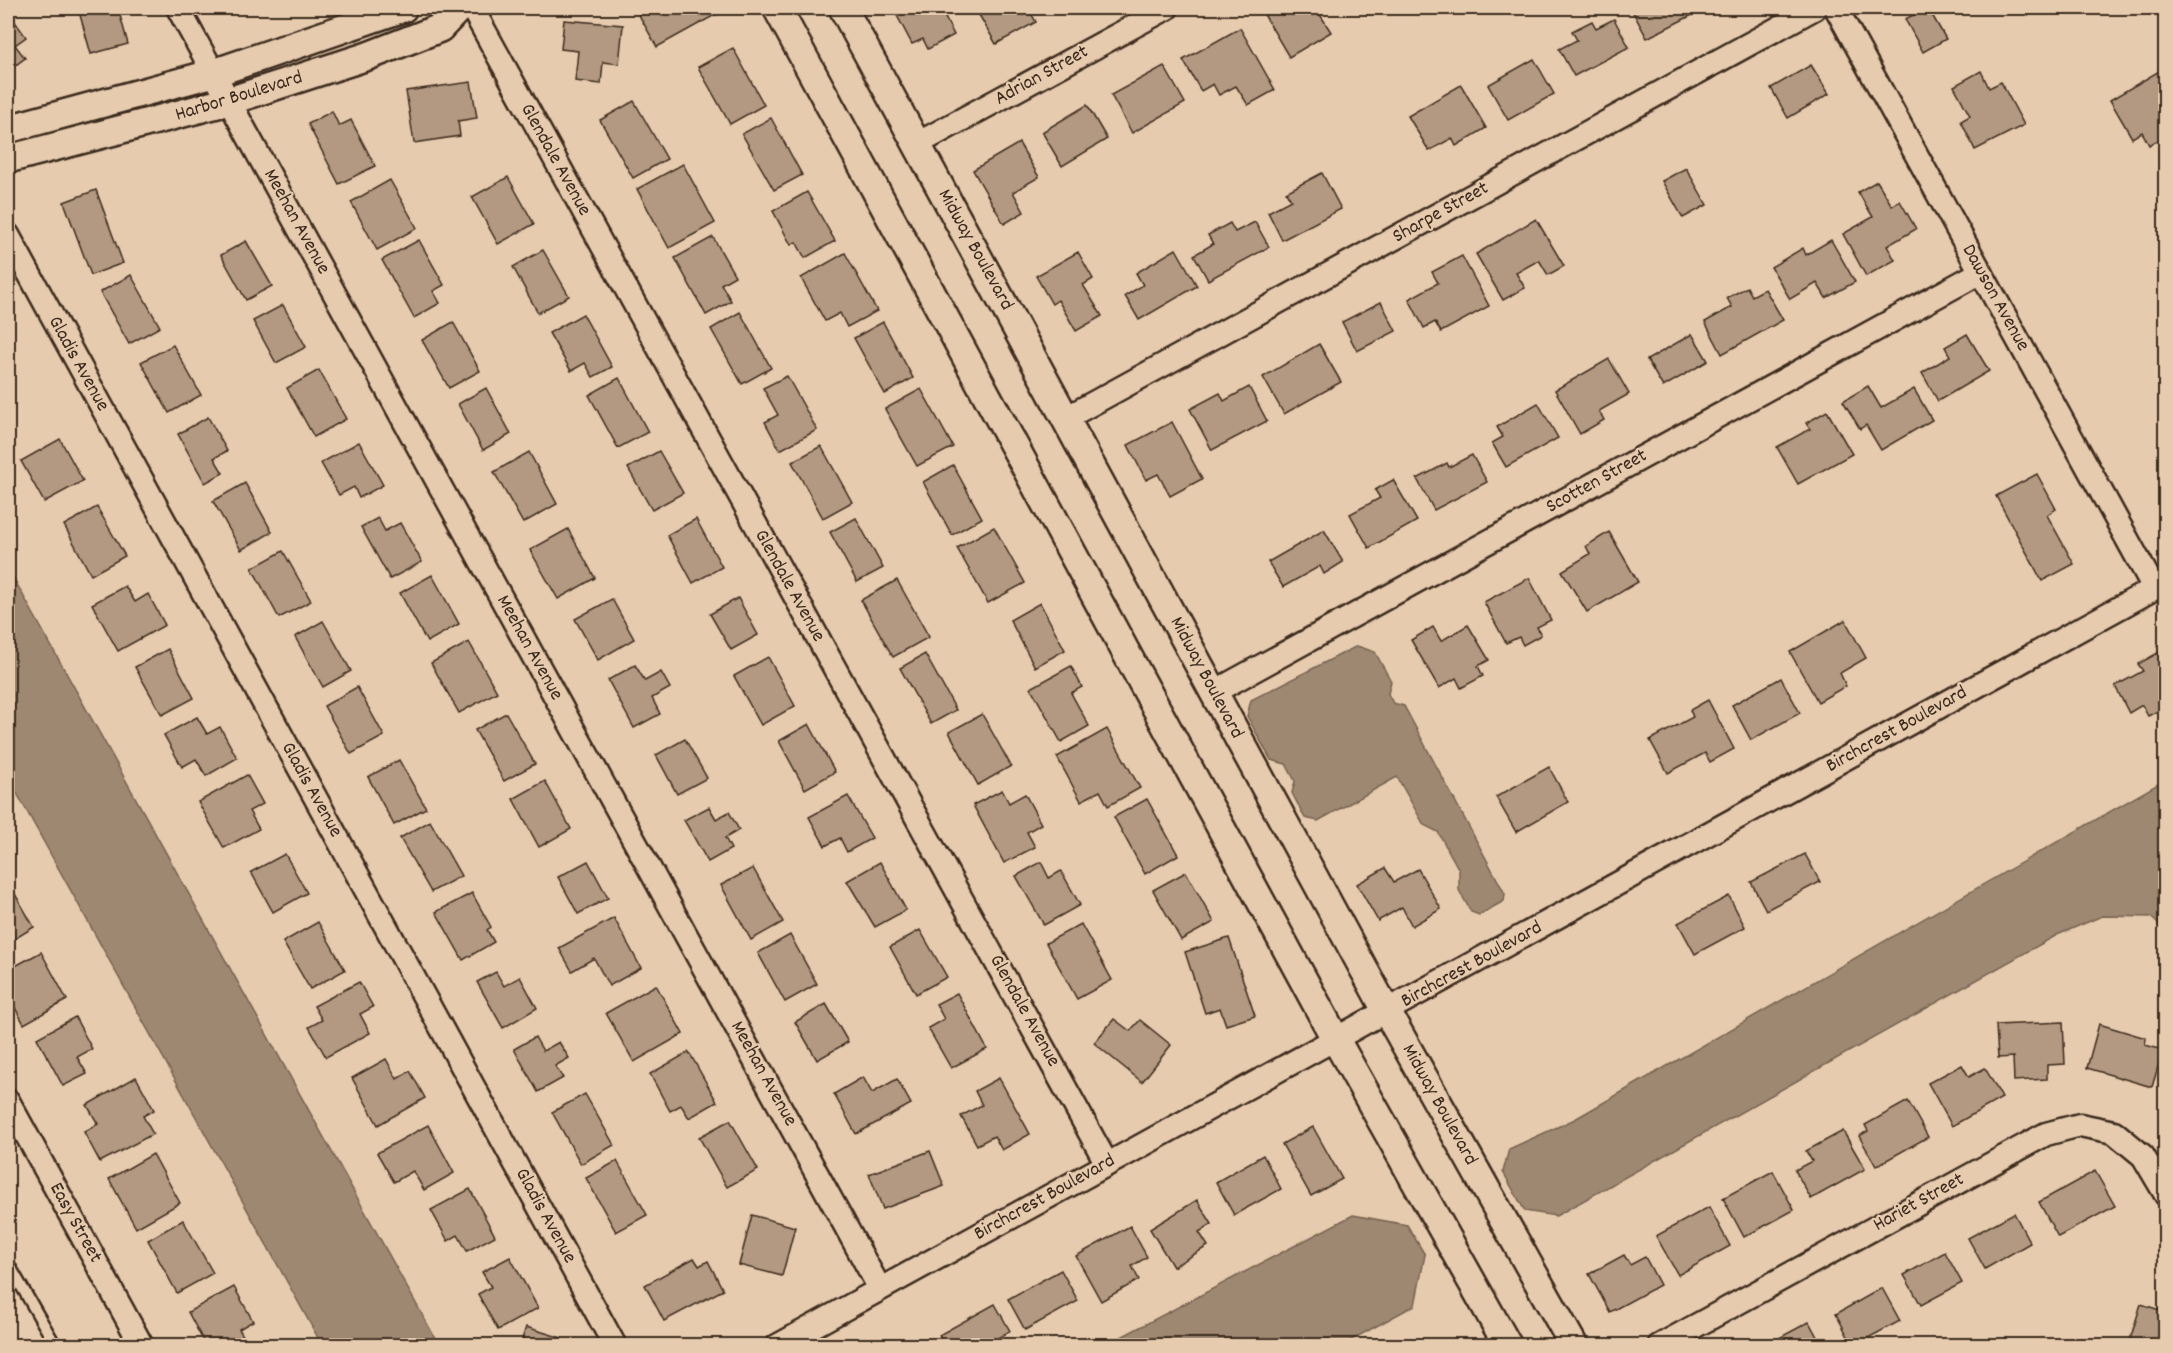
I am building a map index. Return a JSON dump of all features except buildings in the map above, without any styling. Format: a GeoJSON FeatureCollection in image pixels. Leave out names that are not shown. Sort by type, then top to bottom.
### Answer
{"type":"FeatureCollection","features":[{"type":"Feature","properties":{"kind":"street","name":"Meehan Avenue"},"geometry":{"type":"LineString","coordinates":[[178,8],[880,1289]]}},
{"type":"Feature","properties":{"kind":"street","name":"Harbor Boulevard"},"geometry":{"type":"LineString","coordinates":[[8,129],[214,73],[403,8]]}},
{"type":"Feature","properties":{"kind":"street","name":"Harbor Boulevard"},"geometry":{"type":"LineString","coordinates":[[8,159],[230,102],[368,56],[440,27],[459,8]]}},
{"type":"Feature","properties":{"kind":"street","name":"Glendale Avenue"},"geometry":{"type":"LineString","coordinates":[[472,8],[1107,1164]]}},
{"type":"Feature","properties":{"kind":"street"},"geometry":{"type":"LineString","coordinates":[[777,8],[1336,1040],[1508,1346]]}},
{"type":"Feature","properties":{"kind":"street","name":"Midway Boulevard"},"geometry":{"type":"LineString","coordinates":[[843,8],[1387,1012],[1574,1346]]}},
{"type":"Feature","properties":{"kind":"street","name":"Adrian Street"},"geometry":{"type":"LineString","coordinates":[[917,144],[1167,8]]}},
{"type":"Feature","properties":{"kind":"street","name":"Sharpe Street"},"geometry":{"type":"LineString","coordinates":[[1066,418],[1815,8]]}},
{"type":"Feature","properties":{"kind":"street","name":"Dawson Avenue"},"geometry":{"type":"LineString","coordinates":[[1836,8],[1981,272],[2160,585]]}},
{"type":"Feature","properties":{"kind":"street","name":"Gladis Avenue"},"geometry":{"type":"LineString","coordinates":[[8,235],[615,1346]]}},
{"type":"Feature","properties":{"kind":"street","name":"Scotten Street"},"geometry":{"type":"LineString","coordinates":[[1214,692],[1981,272]]}},
{"type":"Feature","properties":{"kind":"street","name":"Birchcrest Boulevard"},"geometry":{"type":"LineString","coordinates":[[777,1346],[2160,585]]}},
{"type":"Feature","properties":{"kind":"street","name":"Easy Street"},"geometry":{"type":"LineString","coordinates":[[8,1101],[142,1346]]}},
{"type":"Feature","properties":{"kind":"street","name":"Hariet Street"},"geometry":{"type":"LineString","coordinates":[[1659,1346],[2046,1134],[2080,1125],[2114,1132],[2144,1156],[2166,1195]]}},
{"type":"Feature","properties":{"kind":"lane"},"geometry":{"type":"LineString","coordinates":[[8,1263],[56,1346]]}},
{"type":"Feature","properties":{"kind":"shaded area"},"geometry":{"type":"Polygon","coordinates":[[[8,568],[439,1345],[322,1345],[8,777],[8,568]]]}},
{"type":"Feature","properties":{"kind":"shaded area"},"geometry":{"type":"Polygon","coordinates":[[[1357,646],[1375,652],[1391,681],[1388,694],[1393,703],[1404,706],[1505,894],[1504,901],[1479,915],[1471,912],[1459,890],[1459,870],[1438,832],[1424,825],[1397,777],[1318,821],[1305,818],[1292,793],[1295,781],[1286,764],[1271,760],[1247,716],[1251,700],[1357,646]]]}},
{"type":"Feature","properties":{"kind":"shaded area"},"geometry":{"type":"Polygon","coordinates":[[[2165,780],[2165,931],[2151,917],[2102,916],[2057,935],[1556,1216],[1525,1211],[1503,1172],[1509,1149],[1575,1119],[2165,780]]]}},
{"type":"Feature","properties":{"kind":"shaded area"},"geometry":{"type":"Polygon","coordinates":[[[1353,1215],[1407,1225],[1425,1255],[1415,1305],[1342,1345],[1106,1345],[1353,1215]]]}}]}
